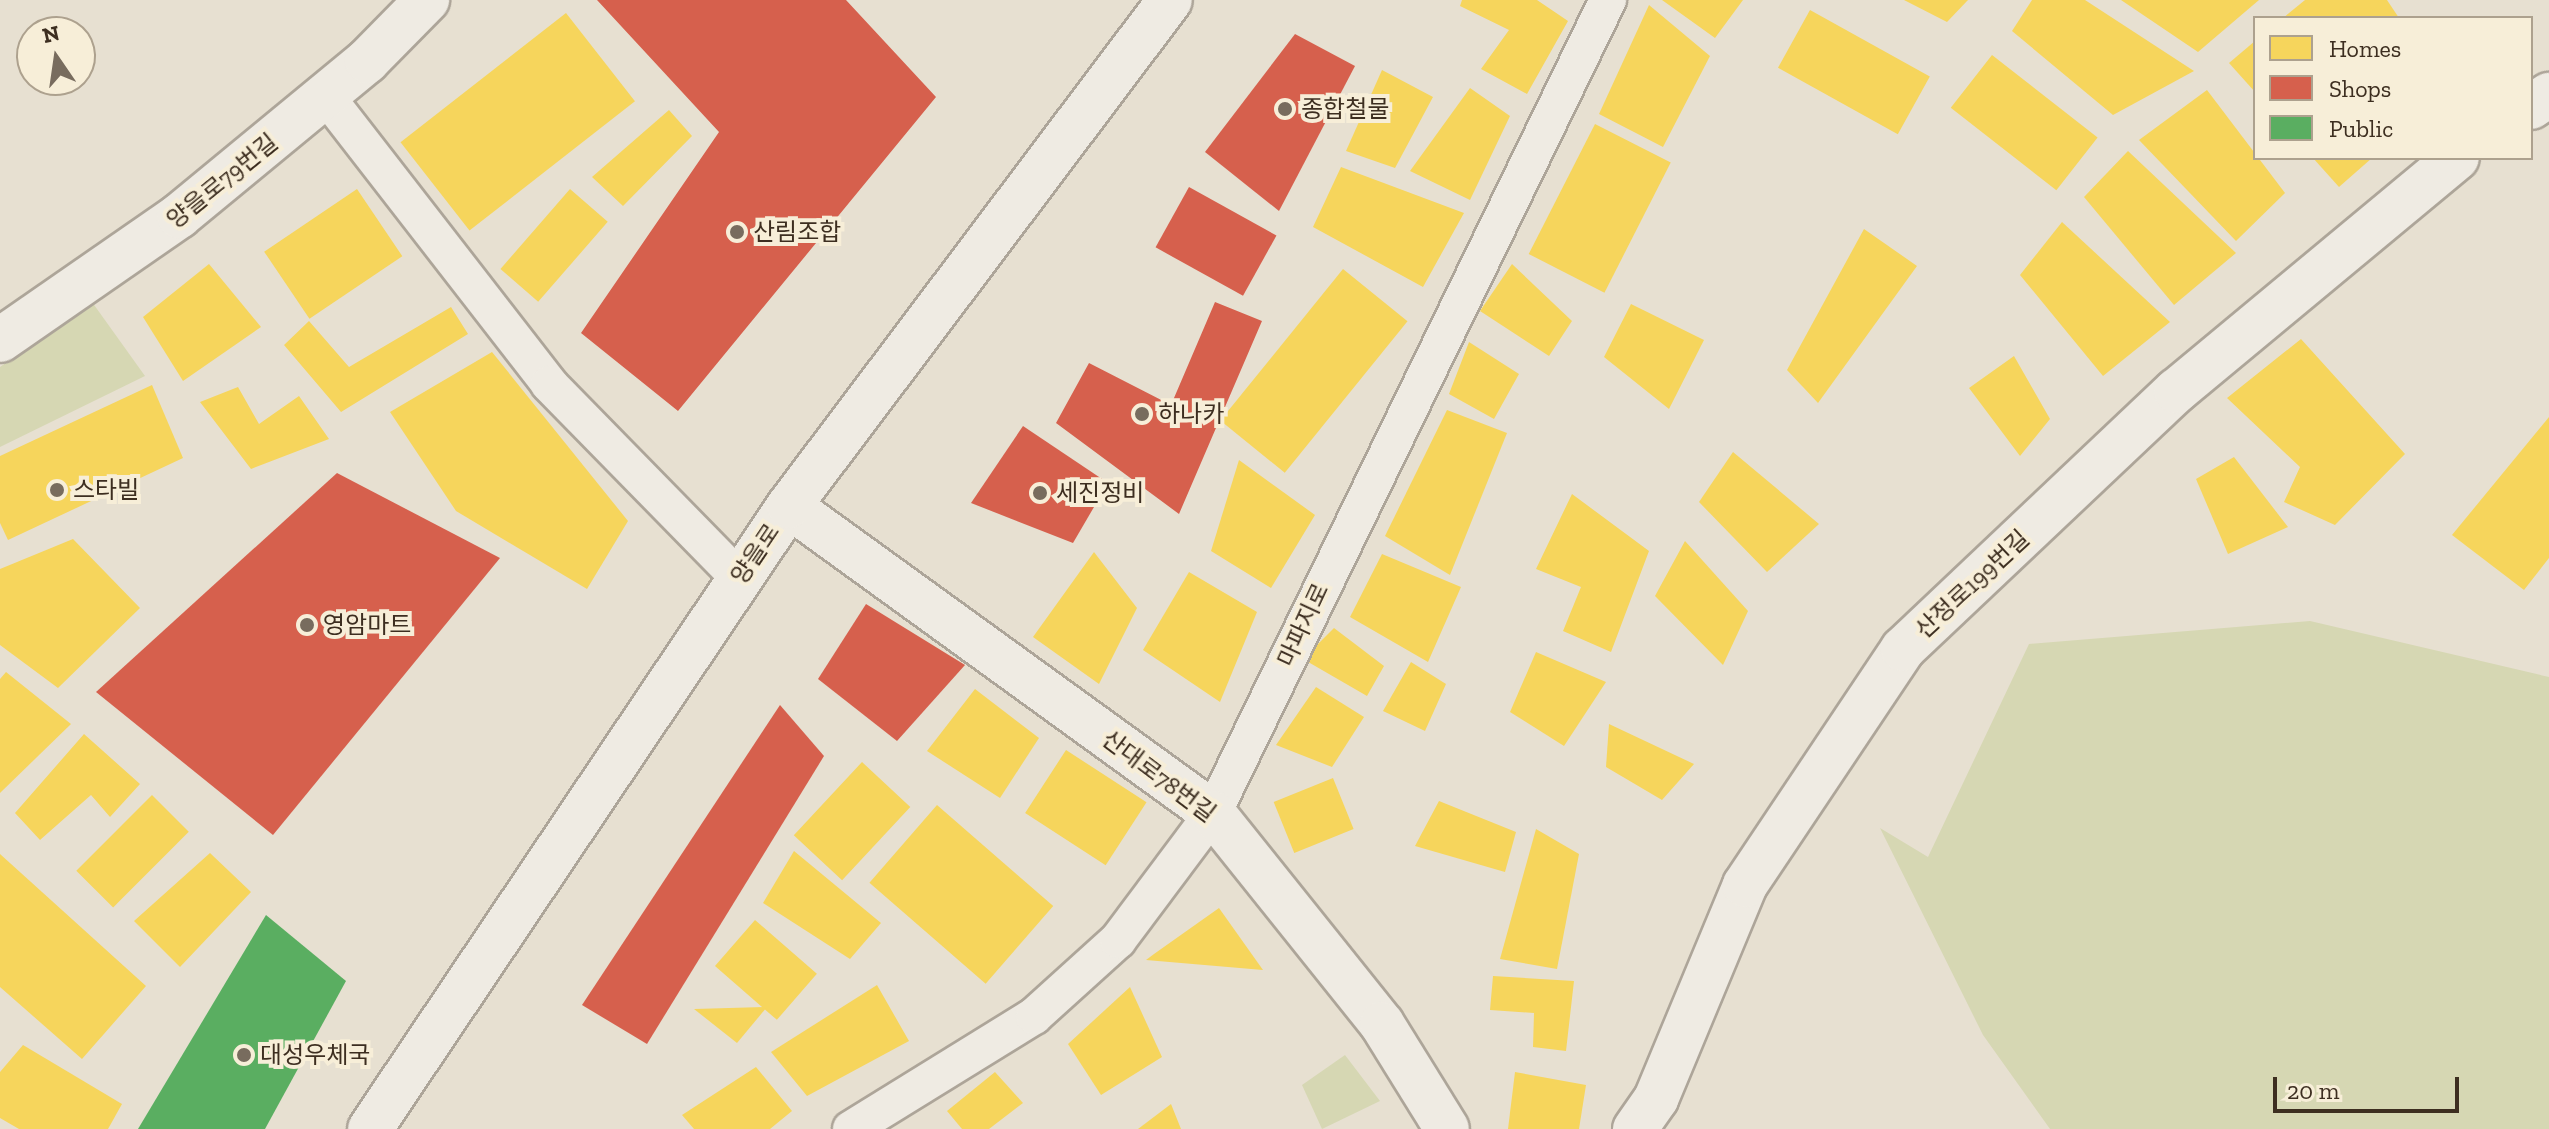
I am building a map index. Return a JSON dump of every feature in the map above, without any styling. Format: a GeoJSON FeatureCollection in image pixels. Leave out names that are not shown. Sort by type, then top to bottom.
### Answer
{"type":"FeatureCollection","features":[{"type":"Feature","properties":{"kind":"street","name":"양을로79번길"},"geometry":{"type":"LineString","coordinates":[[0,340],[167,225],[326,96],[427,0]]}},
{"type":"Feature","properties":{"kind":"street","name":"양을로"},"geometry":{"type":"LineString","coordinates":[[370,1129],[789,506],[1170,0]]}},
{"type":"Feature","properties":{"kind":"street","name":"산정로199번길"},"geometry":{"type":"LineString","coordinates":[[1635,1129],[1656,1099],[1745,885],[1903,649],[2176,391],[2455,160]]}},
{"type":"Feature","properties":{"kind":"street","name":"산대로78번길"},"geometry":{"type":"LineString","coordinates":[[789,506],[1213,813],[1382,1024],[1447,1129]]}},
{"type":"Feature","properties":{"kind":"lane","name":"마파지로"},"geometry":{"type":"LineString","coordinates":[[851,1129],[1034,1016],[1118,940],[1213,813],[1608,0]]}},
{"type":"Feature","properties":{"kind":"lane"},"geometry":{"type":"LineString","coordinates":[[326,96],[549,384],[739,578]]}},
{"type":"Feature","properties":{"kind":"green space"},"geometry":{"type":"Polygon","coordinates":[[[92,302],[145,376],[0,447],[0,367],[92,302]]]}},
{"type":"Feature","properties":{"kind":"green space"},"geometry":{"type":"Polygon","coordinates":[[[2310,621],[2549,677],[2549,1129],[2050,1129],[1983,1035],[1880,828],[1928,857],[2029,644],[2310,621]]]}},
{"type":"Feature","properties":{"kind":"green space"},"geometry":{"type":"Polygon","coordinates":[[[1345,1055],[1380,1101],[1322,1129],[1302,1085],[1345,1055]]]}},
{"type":"Feature","properties":{"kind":"building: Homes"},"geometry":{"type":"Polygon","coordinates":[[[1462,0],[1537,0],[1568,21],[1527,94],[1481,69],[1509,30],[1460,6],[1462,0]]]}},
{"type":"Feature","properties":{"kind":"building: Homes"},"geometry":{"type":"Polygon","coordinates":[[[1662,0],[1743,0],[1715,38],[1662,0]]]}},
{"type":"Feature","properties":{"kind":"building: Homes"},"geometry":{"type":"Polygon","coordinates":[[[1904,0],[1968,0],[1947,22],[1904,0]]]}},
{"type":"Feature","properties":{"kind":"building: Homes"},"geometry":{"type":"Polygon","coordinates":[[[2032,0],[2085,0],[2194,71],[2113,115],[2012,31],[2032,0]]]}},
{"type":"Feature","properties":{"kind":"building: Homes"},"geometry":{"type":"Polygon","coordinates":[[[2121,0],[2259,0],[2198,52],[2121,0]]]}},
{"type":"Feature","properties":{"kind":"building: Homes"},"geometry":{"type":"Polygon","coordinates":[[[2305,0],[2387,0],[2398,16],[2285,16],[2305,0]]]}},
{"type":"Feature","properties":{"kind":"building: Homes"},"geometry":{"type":"Polygon","coordinates":[[[1649,5],[1710,56],[1663,147],[1599,114],[1649,5]]]}},
{"type":"Feature","properties":{"kind":"building: Homes"},"geometry":{"type":"Polygon","coordinates":[[[1810,10],[1930,76],[1898,134],[1778,68],[1810,10]]]}},
{"type":"Feature","properties":{"kind":"building: Homes"},"geometry":{"type":"Polygon","coordinates":[[[566,13],[635,101],[469,231],[401,142],[566,13]]]}},
{"type":"Feature","properties":{"kind":"building: Homes"},"geometry":{"type":"Polygon","coordinates":[[[2253,43],[2253,90],[2229,63],[2253,43]]]}},
{"type":"Feature","properties":{"kind":"building: Homes"},"geometry":{"type":"Polygon","coordinates":[[[1992,55],[2098,137],[2056,190],[1951,108],[1992,55]]]}},
{"type":"Feature","properties":{"kind":"building: Homes"},"geometry":{"type":"Polygon","coordinates":[[[1382,70],[1433,97],[1395,168],[1346,151],[1382,70]]]}},
{"type":"Feature","properties":{"kind":"building: Homes"},"geometry":{"type":"Polygon","coordinates":[[[1470,88],[1510,116],[1470,200],[1410,171],[1470,88]]]}},
{"type":"Feature","properties":{"kind":"building: Homes"},"geometry":{"type":"Polygon","coordinates":[[[2207,90],[2253,151],[2253,160],[2260,160],[2285,193],[2236,241],[2139,140],[2207,90]]]}},
{"type":"Feature","properties":{"kind":"building: Homes"},"geometry":{"type":"Polygon","coordinates":[[[669,110],[692,136],[623,206],[592,177],[669,110]]]}},
{"type":"Feature","properties":{"kind":"building: Homes"},"geometry":{"type":"Polygon","coordinates":[[[1595,124],[1671,163],[1604,293],[1529,254],[1595,124]]]}},
{"type":"Feature","properties":{"kind":"building: Homes"},"geometry":{"type":"Polygon","coordinates":[[[2128,151],[2236,253],[2174,305],[2084,197],[2128,151]]]}},
{"type":"Feature","properties":{"kind":"building: Homes"},"geometry":{"type":"Polygon","coordinates":[[[2315,160],[2370,160],[2339,187],[2315,160]]]}},
{"type":"Feature","properties":{"kind":"building: Homes"},"geometry":{"type":"Polygon","coordinates":[[[1341,167],[1464,213],[1423,287],[1313,227],[1341,167]]]}},
{"type":"Feature","properties":{"kind":"building: Homes"},"geometry":{"type":"Polygon","coordinates":[[[357,189],[402,256],[309,319],[264,252],[357,189]]]}},
{"type":"Feature","properties":{"kind":"building: Homes"},"geometry":{"type":"Polygon","coordinates":[[[570,189],[608,222],[538,302],[500,269],[570,189]]]}},
{"type":"Feature","properties":{"kind":"building: Homes"},"geometry":{"type":"Polygon","coordinates":[[[2062,222],[2170,322],[2103,376],[2020,275],[2062,222]]]}},
{"type":"Feature","properties":{"kind":"building: Homes"},"geometry":{"type":"Polygon","coordinates":[[[1864,229],[1917,266],[1818,403],[1787,370],[1864,229]]]}},
{"type":"Feature","properties":{"kind":"building: Homes"},"geometry":{"type":"Polygon","coordinates":[[[209,264],[261,327],[183,381],[143,317],[209,264]]]}},
{"type":"Feature","properties":{"kind":"building: Homes"},"geometry":{"type":"Polygon","coordinates":[[[1512,264],[1572,321],[1549,356],[1480,311],[1512,264]]]}},
{"type":"Feature","properties":{"kind":"building: Homes"},"geometry":{"type":"Polygon","coordinates":[[[1343,269],[1408,321],[1285,473],[1220,421],[1343,269]]]}},
{"type":"Feature","properties":{"kind":"building: Homes"},"geometry":{"type":"Polygon","coordinates":[[[1631,304],[1704,340],[1669,409],[1604,357],[1631,304]]]}},
{"type":"Feature","properties":{"kind":"building: Homes"},"geometry":{"type":"Polygon","coordinates":[[[451,307],[468,334],[341,412],[284,345],[309,321],[349,367],[451,307]]]}},
{"type":"Feature","properties":{"kind":"building: Homes"},"geometry":{"type":"Polygon","coordinates":[[[2301,339],[2405,454],[2335,525],[2284,502],[2300,467],[2227,398],[2301,339]]]}},
{"type":"Feature","properties":{"kind":"building: Homes"},"geometry":{"type":"Polygon","coordinates":[[[1469,342],[1519,374],[1494,419],[1449,394],[1469,342]]]}},
{"type":"Feature","properties":{"kind":"building: Homes"},"geometry":{"type":"Polygon","coordinates":[[[492,352],[628,521],[587,589],[456,511],[390,412],[492,352]]]}},
{"type":"Feature","properties":{"kind":"building: Homes"},"geometry":{"type":"Polygon","coordinates":[[[2014,356],[2050,419],[2020,456],[1969,388],[2014,356]]]}},
{"type":"Feature","properties":{"kind":"building: Homes","name":"스타빌"},"geometry":{"type":"Polygon","coordinates":[[[152,385],[183,458],[8,540],[0,523],[0,456],[152,385]]]}},
{"type":"Feature","properties":{"kind":"building: Homes"},"geometry":{"type":"Polygon","coordinates":[[[238,387],[259,424],[299,396],[329,439],[251,469],[200,402],[238,387]]]}},
{"type":"Feature","properties":{"kind":"building: Homes"},"geometry":{"type":"Polygon","coordinates":[[[1447,410],[1507,433],[1450,575],[1385,536],[1447,410]]]}},
{"type":"Feature","properties":{"kind":"building: Homes"},"geometry":{"type":"Polygon","coordinates":[[[2549,417],[2549,558],[2524,590],[2452,535],[2549,417]]]}},
{"type":"Feature","properties":{"kind":"building: Homes"},"geometry":{"type":"Polygon","coordinates":[[[1733,452],[1819,524],[1767,572],[1699,502],[1733,452]]]}},
{"type":"Feature","properties":{"kind":"building: Homes"},"geometry":{"type":"Polygon","coordinates":[[[2234,457],[2288,527],[2228,554],[2196,479],[2234,457]]]}},
{"type":"Feature","properties":{"kind":"building: Homes"},"geometry":{"type":"Polygon","coordinates":[[[1239,460],[1315,515],[1271,588],[1211,551],[1239,460]]]}},
{"type":"Feature","properties":{"kind":"building: Homes"},"geometry":{"type":"Polygon","coordinates":[[[1572,494],[1649,551],[1611,652],[1563,631],[1581,587],[1536,569],[1572,494]]]}},
{"type":"Feature","properties":{"kind":"building: Homes"},"geometry":{"type":"Polygon","coordinates":[[[73,539],[140,608],[58,688],[0,645],[0,569],[73,539]]]}},
{"type":"Feature","properties":{"kind":"building: Homes"},"geometry":{"type":"Polygon","coordinates":[[[1685,541],[1748,611],[1723,665],[1655,596],[1685,541]]]}},
{"type":"Feature","properties":{"kind":"building: Homes"},"geometry":{"type":"Polygon","coordinates":[[[1094,552],[1137,608],[1099,684],[1033,637],[1094,552]]]}},
{"type":"Feature","properties":{"kind":"building: Homes"},"geometry":{"type":"Polygon","coordinates":[[[1382,554],[1461,587],[1428,662],[1350,617],[1382,554]]]}},
{"type":"Feature","properties":{"kind":"building: Homes"},"geometry":{"type":"Polygon","coordinates":[[[1189,572],[1257,612],[1220,702],[1143,650],[1189,572]]]}},
{"type":"Feature","properties":{"kind":"building: Homes"},"geometry":{"type":"Polygon","coordinates":[[[1334,628],[1384,666],[1367,696],[1303,659],[1334,628]]]}},
{"type":"Feature","properties":{"kind":"building: Homes"},"geometry":{"type":"Polygon","coordinates":[[[1536,652],[1606,682],[1564,746],[1510,712],[1536,652]]]}},
{"type":"Feature","properties":{"kind":"building: Homes"},"geometry":{"type":"Polygon","coordinates":[[[1411,662],[1446,684],[1425,731],[1383,711],[1411,662]]]}},
{"type":"Feature","properties":{"kind":"building: Homes"},"geometry":{"type":"Polygon","coordinates":[[[6,672],[71,724],[0,793],[0,679],[6,672]]]}},
{"type":"Feature","properties":{"kind":"building: Homes"},"geometry":{"type":"Polygon","coordinates":[[[1316,687],[1364,717],[1332,767],[1276,745],[1316,687]]]}},
{"type":"Feature","properties":{"kind":"building: Homes"},"geometry":{"type":"Polygon","coordinates":[[[975,689],[1039,738],[1000,798],[927,751],[975,689]]]}},
{"type":"Feature","properties":{"kind":"building: Homes"},"geometry":{"type":"Polygon","coordinates":[[[1609,724],[1694,764],[1662,800],[1606,767],[1609,724]]]}},
{"type":"Feature","properties":{"kind":"building: Homes"},"geometry":{"type":"Polygon","coordinates":[[[84,734],[140,784],[110,817],[91,795],[40,840],[15,813],[84,734]]]}},
{"type":"Feature","properties":{"kind":"building: Homes"},"geometry":{"type":"Polygon","coordinates":[[[1066,750],[1147,802],[1106,865],[1025,813],[1066,750]]]}},
{"type":"Feature","properties":{"kind":"building: Homes"},"geometry":{"type":"Polygon","coordinates":[[[862,762],[910,807],[842,880],[794,835],[862,762]]]}},
{"type":"Feature","properties":{"kind":"building: Homes"},"geometry":{"type":"Polygon","coordinates":[[[1333,778],[1354,829],[1294,853],[1274,802],[1333,778]]]}},
{"type":"Feature","properties":{"kind":"building: Homes"},"geometry":{"type":"Polygon","coordinates":[[[152,795],[189,832],[113,907],[76,871],[152,795]]]}},
{"type":"Feature","properties":{"kind":"building: Homes"},"geometry":{"type":"Polygon","coordinates":[[[1439,801],[1516,832],[1505,872],[1415,846],[1439,801]]]}},
{"type":"Feature","properties":{"kind":"building: Homes"},"geometry":{"type":"Polygon","coordinates":[[[937,805],[1053,906],[986,984],[869,883],[937,805]]]}},
{"type":"Feature","properties":{"kind":"building: Homes"},"geometry":{"type":"Polygon","coordinates":[[[1536,829],[1579,854],[1557,969],[1500,959],[1536,829]]]}},
{"type":"Feature","properties":{"kind":"building: Homes"},"geometry":{"type":"Polygon","coordinates":[[[794,851],[881,923],[850,959],[763,903],[794,851]]]}},
{"type":"Feature","properties":{"kind":"building: Homes"},"geometry":{"type":"Polygon","coordinates":[[[210,853],[251,892],[180,967],[134,921],[210,853]]]}},
{"type":"Feature","properties":{"kind":"building: Homes"},"geometry":{"type":"Polygon","coordinates":[[[0,854],[146,986],[82,1059],[0,987],[0,854]]]}},
{"type":"Feature","properties":{"kind":"building: Homes"},"geometry":{"type":"Polygon","coordinates":[[[1219,908],[1263,970],[1146,960],[1154,954],[1219,908]]]}},
{"type":"Feature","properties":{"kind":"building: Homes"},"geometry":{"type":"Polygon","coordinates":[[[755,920],[817,974],[777,1020],[715,966],[755,920]]]}},
{"type":"Feature","properties":{"kind":"building: Homes"},"geometry":{"type":"Polygon","coordinates":[[[1493,976],[1574,981],[1566,1051],[1533,1047],[1534,1013],[1490,1010],[1493,976]]]}},
{"type":"Feature","properties":{"kind":"building: Homes"},"geometry":{"type":"Polygon","coordinates":[[[877,985],[909,1041],[807,1096],[771,1052],[877,985]]]}},
{"type":"Feature","properties":{"kind":"building: Homes"},"geometry":{"type":"Polygon","coordinates":[[[1130,987],[1162,1057],[1101,1095],[1068,1044],[1130,987]]]}},
{"type":"Feature","properties":{"kind":"building: Homes"},"geometry":{"type":"Polygon","coordinates":[[[767,1007],[737,1043],[694,1009],[767,1007]]]}},
{"type":"Feature","properties":{"kind":"building: Homes"},"geometry":{"type":"Polygon","coordinates":[[[23,1045],[122,1104],[108,1129],[19,1129],[0,1118],[0,1072],[23,1045]]]}},
{"type":"Feature","properties":{"kind":"building: Homes"},"geometry":{"type":"Polygon","coordinates":[[[756,1067],[792,1111],[770,1129],[694,1129],[682,1115],[756,1067]]]}},
{"type":"Feature","properties":{"kind":"building: Homes"},"geometry":{"type":"Polygon","coordinates":[[[995,1072],[1023,1103],[989,1129],[962,1129],[947,1111],[995,1072]]]}},
{"type":"Feature","properties":{"kind":"building: Homes"},"geometry":{"type":"Polygon","coordinates":[[[1515,1072],[1586,1085],[1579,1129],[1508,1129],[1515,1072]]]}},
{"type":"Feature","properties":{"kind":"building: Homes"},"geometry":{"type":"Polygon","coordinates":[[[1171,1104],[1181,1129],[1138,1129],[1171,1104]]]}},
{"type":"Feature","properties":{"kind":"building: Shops","name":"산림조합"},"geometry":{"type":"Polygon","coordinates":[[[597,0],[846,0],[936,97],[678,411],[581,333],[719,132],[597,0]]]}},
{"type":"Feature","properties":{"kind":"building: Shops","name":"종합철물"},"geometry":{"type":"Polygon","coordinates":[[[1295,34],[1355,66],[1279,211],[1205,152],[1295,34]]]}},
{"type":"Feature","properties":{"kind":"building: Shops"},"geometry":{"type":"Polygon","coordinates":[[[1189,187],[1276,235],[1243,296],[1156,247],[1189,187]]]}},
{"type":"Feature","properties":{"kind":"building: Shops","name":"하나카"},"geometry":{"type":"Polygon","coordinates":[[[1215,302],[1262,321],[1179,514],[1056,423],[1089,363],[1171,405],[1215,302]]]}},
{"type":"Feature","properties":{"kind":"building: Shops","name":"세진정비"},"geometry":{"type":"Polygon","coordinates":[[[1023,426],[1108,483],[1073,543],[971,503],[1023,426]]]}},
{"type":"Feature","properties":{"kind":"building: Shops","name":"영암마트"},"geometry":{"type":"Polygon","coordinates":[[[337,473],[500,558],[273,835],[96,692],[337,473]]]}},
{"type":"Feature","properties":{"kind":"building: Shops"},"geometry":{"type":"Polygon","coordinates":[[[866,604],[965,665],[897,741],[818,679],[866,604]]]}},
{"type":"Feature","properties":{"kind":"building: Shops"},"geometry":{"type":"Polygon","coordinates":[[[780,705],[824,756],[647,1044],[582,1005],[780,705]]]}},
{"type":"Feature","properties":{"kind":"building: Public","name":"대성우체국"},"geometry":{"type":"Polygon","coordinates":[[[266,915],[346,981],[265,1129],[138,1129],[266,915]]]}},
{"type":"Feature","properties":{"kind":"place","name":"종합철물"},"geometry":{"type":"Point","coordinates":[1285,109]}},
{"type":"Feature","properties":{"kind":"place","name":"산림조합"},"geometry":{"type":"Point","coordinates":[737,232]}},
{"type":"Feature","properties":{"kind":"place","name":"하나카"},"geometry":{"type":"Point","coordinates":[1142,414]}},
{"type":"Feature","properties":{"kind":"place","name":"스타빌"},"geometry":{"type":"Point","coordinates":[57,490]}},
{"type":"Feature","properties":{"kind":"place","name":"세진정비"},"geometry":{"type":"Point","coordinates":[1040,493]}},
{"type":"Feature","properties":{"kind":"place","name":"영암마트"},"geometry":{"type":"Point","coordinates":[307,625]}},
{"type":"Feature","properties":{"kind":"place","name":"대성우체국"},"geometry":{"type":"Point","coordinates":[244,1055]}}]}
